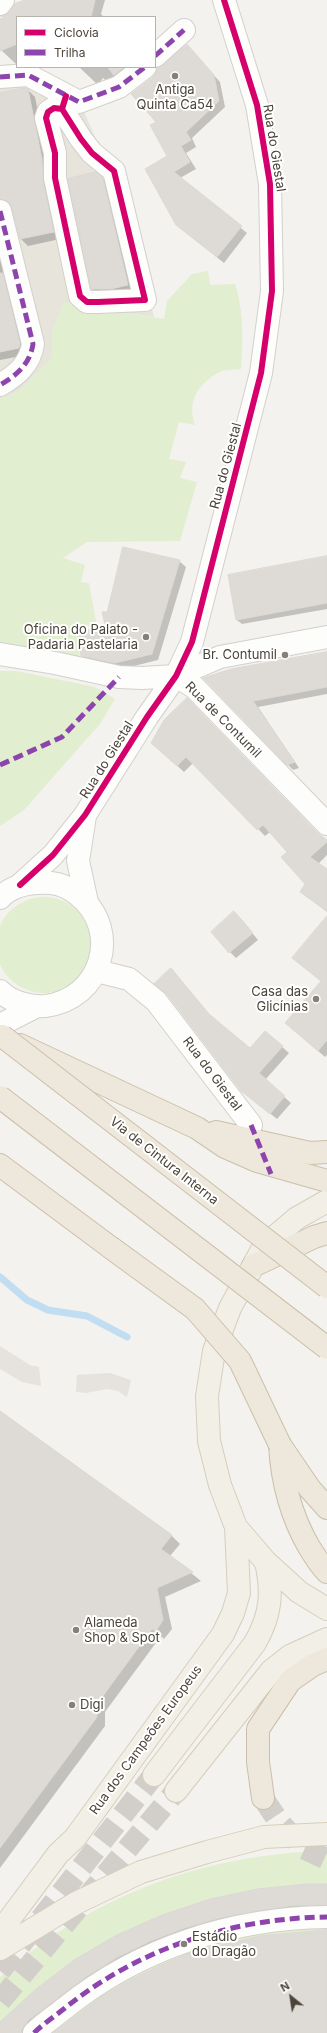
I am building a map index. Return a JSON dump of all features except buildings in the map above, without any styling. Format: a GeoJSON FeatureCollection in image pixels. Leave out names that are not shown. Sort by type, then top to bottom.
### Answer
{"type":"FeatureCollection","features":[{"type":"Feature","properties":{"kind":"highway"},"geometry":{"type":"LineString","coordinates":[[1,1032],[198,1128],[225,1147],[257,1161],[327,1181]]}},
{"type":"Feature","properties":{"kind":"highway","name":"Via de Cintura Interna"},"geometry":{"type":"LineString","coordinates":[[1,1032],[327,1287]]}},
{"type":"Feature","properties":{"kind":"highway"},"geometry":{"type":"LineString","coordinates":[[0,1097],[327,1348]]}},
{"type":"Feature","properties":{"kind":"highway"},"geometry":{"type":"LineString","coordinates":[[198,1128],[310,1153],[327,1152]]}},
{"type":"Feature","properties":{"kind":"highway"},"geometry":{"type":"LineString","coordinates":[[0,1165],[196,1309],[240,1361],[280,1445],[310,1489],[327,1508]]}},
{"type":"Feature","properties":{"kind":"highway"},"geometry":{"type":"LineString","coordinates":[[253,1266],[314,1237],[327,1233]]}},
{"type":"Feature","properties":{"kind":"highway"},"geometry":{"type":"LineString","coordinates":[[280,1445],[282,1472],[289,1506],[299,1529],[327,1572]]}},
{"type":"Feature","properties":{"kind":"highway"},"geometry":{"type":"LineString","coordinates":[[263,1798],[258,1762],[258,1729],[290,1682],[313,1665],[327,1659]]}},
{"type":"Feature","properties":{"kind":"main road"},"geometry":{"type":"LineString","coordinates":[[327,1201],[297,1218],[264,1246],[230,1308],[214,1351],[207,1396],[209,1441],[220,1485],[236,1527],[266,1562],[299,1592],[327,1609]]}},
{"type":"Feature","properties":{"kind":"main road","name":"Rua dos Campeões Europeus"},"geometry":{"type":"LineString","coordinates":[[0,1932],[58,1854],[75,1838],[223,1634],[233,1613],[239,1593],[236,1527]]}},
{"type":"Feature","properties":{"kind":"main road"},"geometry":{"type":"LineString","coordinates":[[154,1775],[255,1643],[262,1631],[267,1617],[270,1594],[270,1582],[266,1562]]}},
{"type":"Feature","properties":{"kind":"main road"},"geometry":{"type":"LineString","coordinates":[[176,1791],[271,1671],[290,1656],[327,1639]]}},
{"type":"Feature","properties":{"kind":"main road"},"geometry":{"type":"LineString","coordinates":[[258,1729],[271,1671]]}},
{"type":"Feature","properties":{"kind":"main road"},"geometry":{"type":"LineString","coordinates":[[0,1949],[76,1903],[141,1872],[264,1837],[327,1834]]}},
{"type":"Feature","properties":{"kind":"street"},"geometry":{"type":"LineString","coordinates":[[0,4],[3,0]]}},
{"type":"Feature","properties":{"kind":"street","name":"Rua do Giestal"},"geometry":{"type":"LineString","coordinates":[[0,898],[20,885],[53,855],[85,815],[147,717],[176,676],[192,642],[261,374],[272,291],[270,184],[257,105],[224,0]]}},
{"type":"Feature","properties":{"kind":"street"},"geometry":{"type":"LineString","coordinates":[[156,55],[184,30]]}},
{"type":"Feature","properties":{"kind":"street"},"geometry":{"type":"LineString","coordinates":[[0,77],[28,75],[64,102],[80,139],[92,153],[114,171],[145,300],[87,302],[80,296],[55,178],[54,153],[46,118],[48,112],[64,102],[79,102],[88,100],[119,87],[144,68]]}},
{"type":"Feature","properties":{"kind":"street"},"geometry":{"type":"LineString","coordinates":[[0,211],[33,344],[31,355],[26,365],[0,385]]}},
{"type":"Feature","properties":{"kind":"street"},"geometry":{"type":"LineString","coordinates":[[176,676],[220,657],[327,637]]}},
{"type":"Feature","properties":{"kind":"street","name":"Rua de Contumil"},"geometry":{"type":"LineString","coordinates":[[0,654],[55,663],[119,677],[142,678],[176,676],[194,687],[327,824]]}},
{"type":"Feature","properties":{"kind":"street","name":"Rua do Giestal"},"geometry":{"type":"LineString","coordinates":[[85,815],[78,861],[87,902]]}},
{"type":"Feature","properties":{"kind":"street"},"geometry":{"type":"LineString","coordinates":[[0,991],[19,1003],[37,1006],[56,1004],[72,997],[87,986],[97,971],[102,953],[102,935],[97,917],[87,902],[73,891],[56,884],[38,882],[20,885]]}},
{"type":"Feature","properties":{"kind":"street","name":"Rua do Giestal"},"geometry":{"type":"LineString","coordinates":[[97,971],[129,979],[156,1001],[251,1124]]}},
{"type":"Feature","properties":{"kind":"street"},"geometry":{"type":"LineString","coordinates":[[1,1032],[37,1006]]}},
{"type":"Feature","properties":{"kind":"street"},"geometry":{"type":"LineString","coordinates":[[34,2033],[86,1990],[141,1959],[201,1936],[262,1921],[327,1916]]}},
{"type":"Feature","properties":{"kind":"shaded area"},"geometry":{"type":"Polygon","coordinates":[[[26,85],[83,109],[97,142],[123,176],[154,317],[64,303],[52,331],[53,357],[19,391],[0,399],[0,87],[26,85]]]}},
{"type":"Feature","properties":{"kind":"shaded area"},"geometry":{"type":"Polygon","coordinates":[[[0,1346],[30,1365],[39,1367],[41,1386],[22,1382],[0,1369],[0,1346]]]}},
{"type":"Feature","properties":{"kind":"shaded area"},"geometry":{"type":"Polygon","coordinates":[[[110,1373],[131,1380],[127,1397],[118,1391],[107,1389],[86,1393],[76,1392],[77,1375],[110,1373]]]}},
{"type":"Feature","properties":{"kind":"green space"},"geometry":{"type":"Polygon","coordinates":[[[208,271],[210,285],[235,284],[240,305],[242,326],[241,369],[222,371],[207,380],[201,386],[194,400],[192,408],[195,425],[179,422],[169,459],[186,462],[180,478],[197,482],[180,541],[87,542],[63,558],[85,565],[81,582],[89,583],[97,627],[76,625],[80,658],[0,646],[0,399],[19,391],[52,357],[52,331],[64,302],[164,319],[167,301],[192,274],[208,271]]]}},
{"type":"Feature","properties":{"kind":"green space"},"geometry":{"type":"Polygon","coordinates":[[[0,671],[16,671],[95,687],[115,699],[100,724],[24,810],[0,826],[0,671]]]}},
{"type":"Feature","properties":{"kind":"green space"},"geometry":{"type":"Polygon","coordinates":[[[35,898],[53,898],[71,905],[84,918],[91,936],[91,954],[84,972],[71,985],[53,992],[35,992],[17,985],[4,972],[-1,960],[-1,930],[4,918],[17,905],[35,898]]]}},
{"type":"Feature","properties":{"kind":"green space","name":"Estádio do Dragão"},"geometry":{"type":"Polygon","coordinates":[[[327,1851],[327,2033],[0,2033],[0,1977],[36,1948],[73,1923],[112,1902],[152,1884],[194,1871],[237,1860],[281,1854],[327,1851]]]}},
{"type":"Feature","properties":{"kind":"waterway"},"geometry":{"type":"LineString","coordinates":[[0,1277],[27,1300],[48,1310],[87,1316],[127,1337]]}},
{"type":"Feature","properties":{"kind":"tunnel"},"geometry":{"type":"LineString","coordinates":[[0,1971],[154,1775]]}},
{"type":"Feature","properties":{"kind":"tunnel"},"geometry":{"type":"LineString","coordinates":[[0,2001],[176,1791]]}},
{"type":"Feature","properties":{"kind":"tunnel"},"geometry":{"type":"LineString","coordinates":[[263,1798],[279,1822],[303,1848],[327,1859]]}},
{"type":"Feature","properties":{"kind":"marked path"},"geometry":{"type":"LineString","coordinates":[[156,55],[184,30]]}},
{"type":"Feature","properties":{"kind":"marked path"},"geometry":{"type":"LineString","coordinates":[[0,77],[28,75],[79,102],[119,87],[144,68]]}},
{"type":"Feature","properties":{"kind":"marked path"},"geometry":{"type":"LineString","coordinates":[[0,211],[33,344],[29,357],[22,368],[0,385]]}},
{"type":"Feature","properties":{"kind":"marked path"},"geometry":{"type":"LineString","coordinates":[[0,765],[62,737],[119,677]]}},
{"type":"Feature","properties":{"kind":"marked path"},"geometry":{"type":"LineString","coordinates":[[251,1125],[271,1174]]}},
{"type":"Feature","properties":{"kind":"marked path"},"geometry":{"type":"LineString","coordinates":[[34,2033],[41,2026],[94,1987],[124,1969],[156,1953],[188,1940],[222,1930],[257,1923],[327,1917]]}},
{"type":"Feature","properties":{"kind":"cycle path"},"geometry":{"type":"LineString","coordinates":[[20,885],[53,855],[85,815],[147,717],[176,676],[192,642],[261,373],[272,291],[270,184],[257,105],[224,0]]}},
{"type":"Feature","properties":{"kind":"cycle path"},"geometry":{"type":"LineString","coordinates":[[62,109],[54,108],[48,112],[46,118],[55,153],[55,178],[80,296],[87,302],[145,300],[114,171],[92,153],[81,139],[62,109],[66,96]]}},
{"type":"Feature","properties":{"kind":"place","name":"Antiga Quinta Ca54"},"geometry":{"type":"Point","coordinates":[175,76]}},
{"type":"Feature","properties":{"kind":"place","name":"Oficina do Palato - Padaria Pastelaria"},"geometry":{"type":"Point","coordinates":[146,637]}},
{"type":"Feature","properties":{"kind":"place","name":"Br. Contumil"},"geometry":{"type":"Point","coordinates":[285,655]}},
{"type":"Feature","properties":{"kind":"place","name":"Casa das Glicínias"},"geometry":{"type":"Point","coordinates":[316,999]}},
{"type":"Feature","properties":{"kind":"place","name":"Alameda Shop & Spot"},"geometry":{"type":"Point","coordinates":[76,1630]}},
{"type":"Feature","properties":{"kind":"place","name":"Digi"},"geometry":{"type":"Point","coordinates":[72,1705]}},
{"type":"Feature","properties":{"kind":"place","name":"Estádio do Dragão"},"geometry":{"type":"Point","coordinates":[184,1944]}}]}
